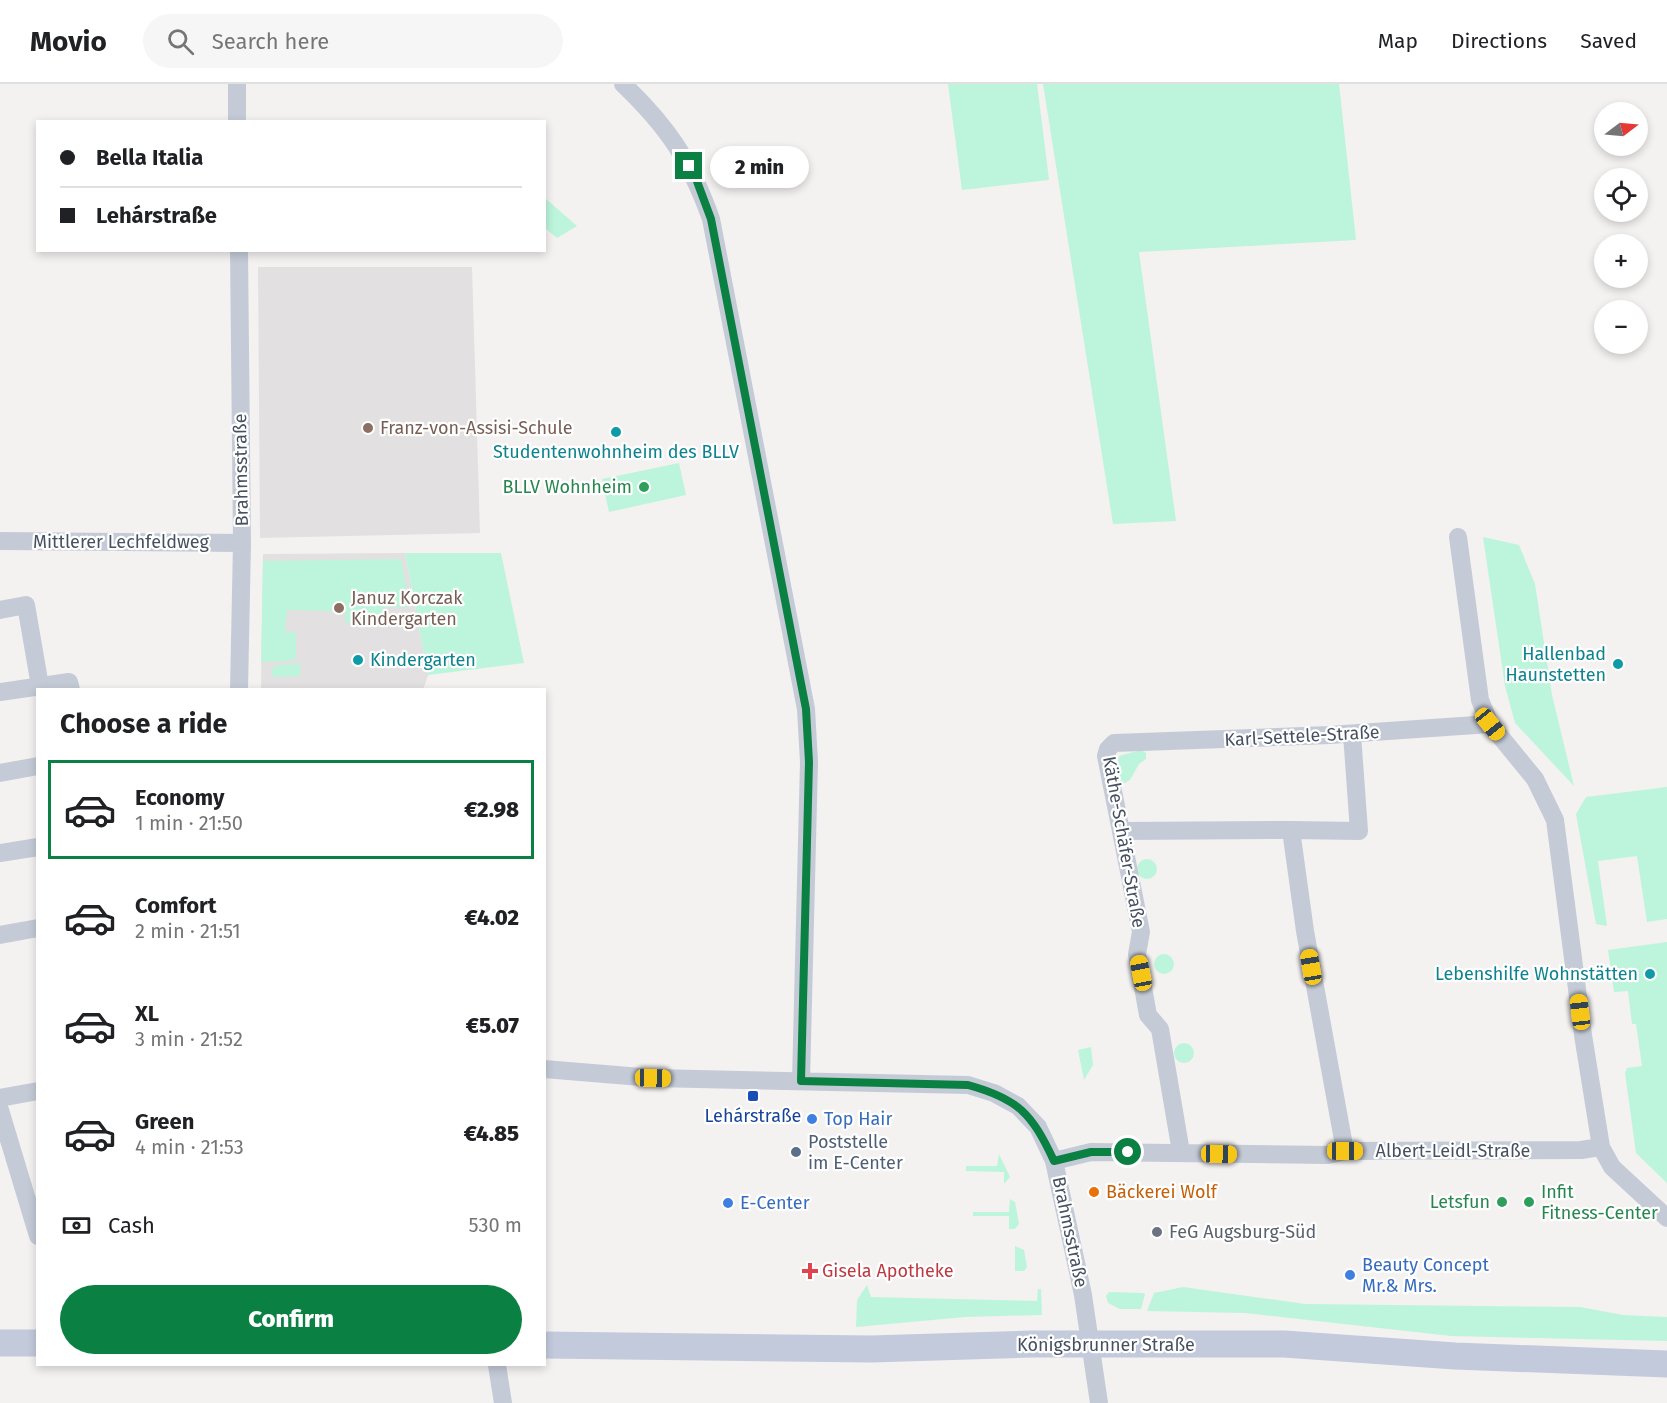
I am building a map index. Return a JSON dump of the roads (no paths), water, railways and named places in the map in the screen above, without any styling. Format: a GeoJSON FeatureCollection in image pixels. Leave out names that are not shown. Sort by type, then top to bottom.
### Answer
{"type":"FeatureCollection","features":[{"type":"Feature","properties":{"kind":"main road"},"geometry":{"type":"LineString","coordinates":[[0,1343],[36,1342]]}},
{"type":"Feature","properties":{"kind":"main road","name":"Königsbrunner Straße"},"geometry":{"type":"LineString","coordinates":[[546,1345],[871,1349],[1284,1344],[1455,1356],[1667,1364]]}},
{"type":"Feature","properties":{"kind":"street"},"geometry":{"type":"LineString","coordinates":[[237,84],[237,120]]}},
{"type":"Feature","properties":{"kind":"street"},"geometry":{"type":"LineString","coordinates":[[622,84],[669,133],[695,176],[711,219],[806,709],[809,762],[801,1081]]}},
{"type":"Feature","properties":{"kind":"street","name":"Brahmsstraße"},"geometry":{"type":"LineString","coordinates":[[239,252],[242,543],[239,688]]}},
{"type":"Feature","properties":{"kind":"street"},"geometry":{"type":"LineString","coordinates":[[1458,537],[1480,700],[1490,724],[1535,779],[1555,820],[1583,1035],[1601,1147],[1612,1167],[1667,1218]]}},
{"type":"Feature","properties":{"kind":"street","name":"Mittlerer Lechfeldweg"},"geometry":{"type":"LineString","coordinates":[[0,541],[242,543]]}},
{"type":"Feature","properties":{"kind":"street"},"geometry":{"type":"LineString","coordinates":[[0,610],[26,605],[40,686]]}},
{"type":"Feature","properties":{"kind":"street"},"geometry":{"type":"LineString","coordinates":[[0,692],[69,682],[70,688]]}},
{"type":"Feature","properties":{"kind":"street","name":"Karl-Settele-Straße"},"geometry":{"type":"LineString","coordinates":[[1114,743],[1352,734],[1490,724]]}},
{"type":"Feature","properties":{"kind":"street"},"geometry":{"type":"LineString","coordinates":[[1121,831],[1359,831],[1352,734]]}},
{"type":"Feature","properties":{"kind":"street","name":"Käthe-Schäfer-Straße"},"geometry":{"type":"LineString","coordinates":[[1114,743],[1108,749],[1106,756],[1141,932],[1137,954],[1148,1015],[1160,1029],[1181,1152]]}},
{"type":"Feature","properties":{"kind":"street"},"geometry":{"type":"LineString","coordinates":[[0,773],[36,766]]}},
{"type":"Feature","properties":{"kind":"street"},"geometry":{"type":"LineString","coordinates":[[1291,830],[1305,931],[1345,1151]]}},
{"type":"Feature","properties":{"kind":"street"},"geometry":{"type":"LineString","coordinates":[[0,853],[36,847]]}},
{"type":"Feature","properties":{"kind":"street"},"geometry":{"type":"LineString","coordinates":[[0,935],[36,928]]}},
{"type":"Feature","properties":{"kind":"street","name":"Brahmsstraße"},"geometry":{"type":"LineString","coordinates":[[546,1069],[653,1078],[968,1085],[994,1093],[1018,1106],[1038,1127],[1054,1161],[1082,1286],[1099,1403]]}},
{"type":"Feature","properties":{"kind":"street"},"geometry":{"type":"LineString","coordinates":[[0,1098],[36,1091]]}},
{"type":"Feature","properties":{"kind":"street"},"geometry":{"type":"LineString","coordinates":[[0,1110],[36,1229]]}},
{"type":"Feature","properties":{"kind":"street","name":"Albert-Leidl-Straße"},"geometry":{"type":"LineString","coordinates":[[1054,1161],[1091,1152],[1328,1155],[1345,1151],[1581,1150],[1601,1147]]}},
{"type":"Feature","properties":{"kind":"street"},"geometry":{"type":"LineString","coordinates":[[497,1366],[503,1403]]}},
{"type":"Feature","properties":{"kind":"place","name":"Franz-von-Assisi-Schule"},"geometry":{"type":"Point","coordinates":[368,428]}},
{"type":"Feature","properties":{"kind":"place","name":"Studentenwohnheim des BLLV"},"geometry":{"type":"Point","coordinates":[616,432]}},
{"type":"Feature","properties":{"kind":"place","name":"BLLV Wohnheim"},"geometry":{"type":"Point","coordinates":[644,487]}},
{"type":"Feature","properties":{"kind":"place","name":"Januz Korczak Kindergarten"},"geometry":{"type":"Point","coordinates":[339,608]}},
{"type":"Feature","properties":{"kind":"place","name":"Kindergarten"},"geometry":{"type":"Point","coordinates":[358,660]}},
{"type":"Feature","properties":{"kind":"place","name":"Hallenbad Haunstetten"},"geometry":{"type":"Point","coordinates":[1618,664]}},
{"type":"Feature","properties":{"kind":"place","name":"Lebenshilfe Wohnstätten"},"geometry":{"type":"Point","coordinates":[1650,974]}},
{"type":"Feature","properties":{"kind":"place","name":"Lehárstraße"},"geometry":{"type":"Point","coordinates":[753,1096]}},
{"type":"Feature","properties":{"kind":"place","name":"Top Hair"},"geometry":{"type":"Point","coordinates":[812,1119]}},
{"type":"Feature","properties":{"kind":"place","name":"Poststelle im E-Center"},"geometry":{"type":"Point","coordinates":[796,1152]}},
{"type":"Feature","properties":{"kind":"place","name":"Bäckerei Wolf"},"geometry":{"type":"Point","coordinates":[1094,1192]}},
{"type":"Feature","properties":{"kind":"place","name":"Letsfun"},"geometry":{"type":"Point","coordinates":[1502,1202]}},
{"type":"Feature","properties":{"kind":"place","name":"Infit Fitness-Center"},"geometry":{"type":"Point","coordinates":[1529,1202]}},
{"type":"Feature","properties":{"kind":"place","name":"E-Center"},"geometry":{"type":"Point","coordinates":[728,1203]}},
{"type":"Feature","properties":{"kind":"place","name":"FeG Augsburg-Süd"},"geometry":{"type":"Point","coordinates":[1157,1232]}},
{"type":"Feature","properties":{"kind":"place","name":"Gisela Apotheke"},"geometry":{"type":"Point","coordinates":[810,1271]}},
{"type":"Feature","properties":{"kind":"place","name":"Beauty Concept Mr.& Mrs."},"geometry":{"type":"Point","coordinates":[1350,1275]}}]}
